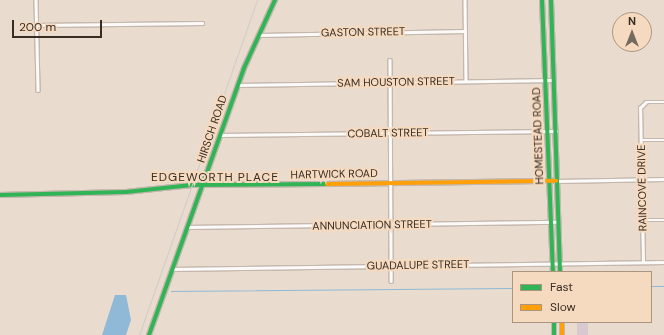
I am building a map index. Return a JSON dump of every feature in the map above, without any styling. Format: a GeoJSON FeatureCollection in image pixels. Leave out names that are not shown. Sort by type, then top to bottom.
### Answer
{"type":"FeatureCollection","features":[{"type":"Feature","properties":{"kind":"main road","name":"HIRSCH ROAD"},"geometry":{"type":"LineString","coordinates":[[149,335],[188,228],[219,135],[238,85],[275,0]]}},
{"type":"Feature","properties":{"kind":"main road","name":"HOMESTEAD ROAD"},"geometry":{"type":"LineString","coordinates":[[542,0],[548,132],[549,222],[553,271]]}},
{"type":"Feature","properties":{"kind":"main road","name":"HOMESTEAD ROAD"},"geometry":{"type":"LineString","coordinates":[[551,0],[551,33],[556,132],[557,222],[560,271]]}},
{"type":"Feature","properties":{"kind":"main road"},"geometry":{"type":"LineString","coordinates":[[544,34],[551,33]]}},
{"type":"Feature","properties":{"kind":"main road","name":"HARTWICK ROAD"},"geometry":{"type":"LineString","coordinates":[[0,195],[126,192],[202,185],[556,181]]}},
{"type":"Feature","properties":{"kind":"main road"},"geometry":{"type":"LineString","coordinates":[[554,323],[554,335]]}},
{"type":"Feature","properties":{"kind":"main road"},"geometry":{"type":"LineString","coordinates":[[562,323],[562,335]]}},
{"type":"Feature","properties":{"kind":"street"},"geometry":{"type":"LineString","coordinates":[[36,0],[38,90]]}},
{"type":"Feature","properties":{"kind":"street"},"geometry":{"type":"LineString","coordinates":[[465,0],[466,81]]}},
{"type":"Feature","properties":{"kind":"street"},"geometry":{"type":"LineString","coordinates":[[37,25],[202,23]]}},
{"type":"Feature","properties":{"kind":"street","name":"GASTON STREET"},"geometry":{"type":"LineString","coordinates":[[260,35],[465,31]]}},
{"type":"Feature","properties":{"kind":"street"},"geometry":{"type":"LineString","coordinates":[[390,60],[391,82],[388,132],[391,281]]}},
{"type":"Feature","properties":{"kind":"street","name":"SAM HOUSTON STREET"},"geometry":{"type":"LineString","coordinates":[[238,85],[553,80]]}},
{"type":"Feature","properties":{"kind":"street","name":"RAINCOVE DRIVE"},"geometry":{"type":"LineString","coordinates":[[643,262],[640,113],[642,104],[664,102]]}},
{"type":"Feature","properties":{"kind":"street","name":"COBALT STREET"},"geometry":{"type":"LineString","coordinates":[[219,135],[388,132],[556,132]]}},
{"type":"Feature","properties":{"kind":"street"},"geometry":{"type":"LineString","coordinates":[[641,140],[664,140]]}},
{"type":"Feature","properties":{"kind":"street"},"geometry":{"type":"LineString","coordinates":[[556,181],[664,179]]}},
{"type":"Feature","properties":{"kind":"street"},"geometry":{"type":"LineString","coordinates":[[642,220],[664,220]]}},
{"type":"Feature","properties":{"kind":"street","name":"ANNUNCIATION STREET"},"geometry":{"type":"LineString","coordinates":[[188,228],[557,222]]}},
{"type":"Feature","properties":{"kind":"street","name":"GUADALUPE STREET"},"geometry":{"type":"LineString","coordinates":[[172,269],[664,262]]}},
{"type":"Feature","properties":{"kind":"water"},"geometry":{"type":"Polygon","coordinates":[[[115,295],[126,295],[131,320],[126,335],[102,335],[115,295]]]}},
{"type":"Feature","properties":{"kind":"building"},"geometry":{"type":"Polygon","coordinates":[[[577,323],[588,323],[588,335],[577,335],[577,323]]]}},
{"type":"Feature","properties":{"kind":"waterway"},"geometry":{"type":"LineString","coordinates":[[652,286],[664,286]]}},
{"type":"Feature","properties":{"kind":"waterway"},"geometry":{"type":"LineString","coordinates":[[171,291],[512,288]]}},
{"type":"Feature","properties":{"kind":"railway"},"geometry":{"type":"LineString","coordinates":[[139,335],[257,0]]}},
{"type":"Feature","properties":{"kind":"traffic: fast"},"geometry":{"type":"LineString","coordinates":[[149,335],[244,68],[275,0]]}},
{"type":"Feature","properties":{"kind":"traffic: fast"},"geometry":{"type":"LineString","coordinates":[[542,0],[553,271]]}},
{"type":"Feature","properties":{"kind":"traffic: fast"},"geometry":{"type":"LineString","coordinates":[[551,0],[560,271]]}},
{"type":"Feature","properties":{"kind":"traffic: fast"},"geometry":{"type":"LineString","coordinates":[[0,195],[126,192],[192,185],[327,184]]}},
{"type":"Feature","properties":{"kind":"traffic: fast"},"geometry":{"type":"LineString","coordinates":[[554,323],[554,335]]}},
{"type":"Feature","properties":{"kind":"traffic: slow"},"geometry":{"type":"LineString","coordinates":[[327,184],[556,181]]}},
{"type":"Feature","properties":{"kind":"traffic: slow"},"geometry":{"type":"LineString","coordinates":[[562,323],[562,335]]}},
{"type":"Feature","properties":{"kind":"district","name":"EDGEWORTH PLACE"},"geometry":{"type":"Point","coordinates":[215,178]}}]}
